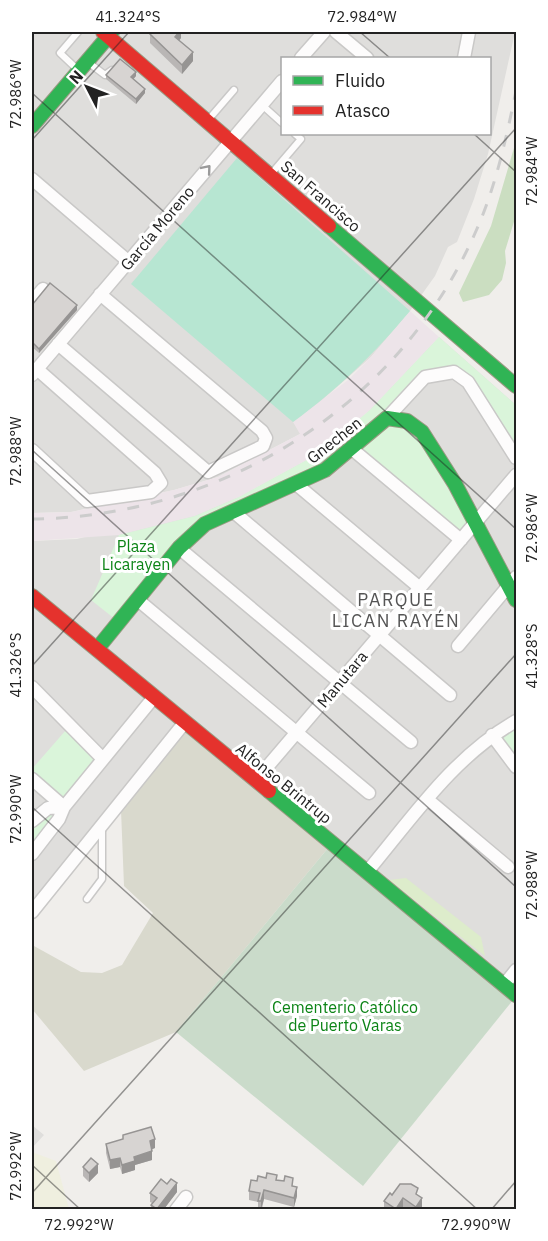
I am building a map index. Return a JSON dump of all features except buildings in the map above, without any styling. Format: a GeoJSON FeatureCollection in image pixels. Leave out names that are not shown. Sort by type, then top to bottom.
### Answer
{"type":"FeatureCollection","features":[{"type":"Feature","properties":{"kind":"street"},"geometry":{"type":"LineString","coordinates":[[302,57],[324,32]]}},
{"type":"Feature","properties":{"kind":"street"},"geometry":{"type":"LineString","coordinates":[[336,32],[365,57]]}},
{"type":"Feature","properties":{"kind":"street"},"geometry":{"type":"LineString","coordinates":[[464,57],[469,32]]}},
{"type":"Feature","properties":{"kind":"street"},"geometry":{"type":"LineString","coordinates":[[32,126],[108,33]]}},
{"type":"Feature","properties":{"kind":"street","name":"San Francisco"},"geometry":{"type":"LineString","coordinates":[[108,33],[126,51],[516,386]]}},
{"type":"Feature","properties":{"kind":"street","name":"García Moreno"},"geometry":{"type":"LineString","coordinates":[[34,372],[281,82]]}},
{"type":"Feature","properties":{"kind":"street"},"geometry":{"type":"LineString","coordinates":[[32,179],[129,261]]}},
{"type":"Feature","properties":{"kind":"street"},"geometry":{"type":"LineString","coordinates":[[32,302],[43,289]]}},
{"type":"Feature","properties":{"kind":"street"},"geometry":{"type":"LineString","coordinates":[[58,344],[208,472],[263,446],[266,438],[261,431],[100,294]]}},
{"type":"Feature","properties":{"kind":"street"},"geometry":{"type":"LineString","coordinates":[[32,450],[87,501],[152,492],[160,483],[155,473],[34,372]]}},
{"type":"Feature","properties":{"kind":"street"},"geometry":{"type":"LineString","coordinates":[[387,418],[425,377],[454,372],[468,382],[516,458]]}},
{"type":"Feature","properties":{"kind":"street","name":"Gnechen"},"geometry":{"type":"LineString","coordinates":[[96,649],[179,548],[206,524],[235,513],[325,470],[387,418],[401,418],[418,428],[455,484],[476,523],[513,581],[516,600]]}},
{"type":"Feature","properties":{"kind":"street"},"geometry":{"type":"LineString","coordinates":[[352,449],[461,540]]}},
{"type":"Feature","properties":{"kind":"street","name":"Manutara"},"geometry":{"type":"LineString","coordinates":[[256,780],[516,475]]}},
{"type":"Feature","properties":{"kind":"street"},"geometry":{"type":"LineString","coordinates":[[296,484],[420,588]]}},
{"type":"Feature","properties":{"kind":"street"},"geometry":{"type":"LineString","coordinates":[[235,513],[450,695]]}},
{"type":"Feature","properties":{"kind":"street"},"geometry":{"type":"LineString","coordinates":[[179,548],[411,742]]}},
{"type":"Feature","properties":{"kind":"street"},"geometry":{"type":"LineString","coordinates":[[458,646],[513,581]]}},
{"type":"Feature","properties":{"kind":"street","name":"Alfonso Brintrup"},"geometry":{"type":"LineString","coordinates":[[32,596],[516,995]]}},
{"type":"Feature","properties":{"kind":"street"},"geometry":{"type":"LineString","coordinates":[[138,600],[369,793]]}},
{"type":"Feature","properties":{"kind":"street"},"geometry":{"type":"LineString","coordinates":[[32,687],[103,759]]}},
{"type":"Feature","properties":{"kind":"street"},"geometry":{"type":"LineString","coordinates":[[32,854],[59,819],[64,807],[154,697]]}},
{"type":"Feature","properties":{"kind":"street"},"geometry":{"type":"LineString","coordinates":[[367,872],[454,768],[492,735],[516,721]]}},
{"type":"Feature","properties":{"kind":"street"},"geometry":{"type":"LineString","coordinates":[[32,912],[185,722]]}},
{"type":"Feature","properties":{"kind":"street"},"geometry":{"type":"LineString","coordinates":[[492,735],[516,767]]}},
{"type":"Feature","properties":{"kind":"street"},"geometry":{"type":"LineString","coordinates":[[32,779],[64,807]]}},
{"type":"Feature","properties":{"kind":"street"},"geometry":{"type":"LineString","coordinates":[[427,799],[508,867]]}},
{"type":"Feature","properties":{"kind":"street"},"geometry":{"type":"LineString","coordinates":[[32,821],[48,808],[64,807]]}},
{"type":"Feature","properties":{"kind":"street"},"geometry":{"type":"LineString","coordinates":[[504,985],[516,970]]}},
{"type":"Feature","properties":{"kind":"street"},"geometry":{"type":"LineString","coordinates":[[176,1209],[186,1197]]}},
{"type":"Feature","properties":{"kind":"lane"},"geometry":{"type":"LineString","coordinates":[[78,32],[60,52],[83,66],[106,75],[126,51]]}},
{"type":"Feature","properties":{"kind":"lane"},"geometry":{"type":"LineString","coordinates":[[130,66],[152,80],[162,81]]}},
{"type":"Feature","properties":{"kind":"lane"},"geometry":{"type":"LineString","coordinates":[[208,120],[234,90]]}},
{"type":"Feature","properties":{"kind":"lane"},"geometry":{"type":"LineString","coordinates":[[262,105],[281,122]]}},
{"type":"Feature","properties":{"kind":"lane"},"geometry":{"type":"LineString","coordinates":[[271,174],[301,139],[296,135]]}},
{"type":"Feature","properties":{"kind":"lane"},"geometry":{"type":"LineString","coordinates":[[87,899],[102,879],[102,824]]}},
{"type":"Feature","properties":{"kind":"shaded area"},"geometry":{"type":"Polygon","coordinates":[[[32,32],[515,32],[488,154],[457,242],[448,247],[435,276],[410,311],[371,357],[320,402],[300,434],[218,477],[174,490],[71,512],[32,513],[32,32]]]}},
{"type":"Feature","properties":{"kind":"shaded area"},"geometry":{"type":"Polygon","coordinates":[[[410,311],[439,337],[370,410],[316,455],[239,497],[195,516],[119,535],[32,541],[32,513],[71,512],[174,490],[218,477],[300,434],[293,422],[348,380],[410,311]]]}},
{"type":"Feature","properties":{"kind":"shaded area"},"geometry":{"type":"Polygon","coordinates":[[[439,337],[516,405],[516,1003],[328,848],[121,810],[32,921],[32,541],[77,539],[239,497],[316,455],[343,434],[370,410],[439,337]]]}},
{"type":"Feature","properties":{"kind":"shaded area"},"geometry":{"type":"Polygon","coordinates":[[[185,732],[328,848],[176,1032],[84,1071],[32,1009],[32,949],[34,946],[81,972],[102,973],[122,965],[153,913],[124,886],[121,810],[185,732]]]}},
{"type":"Feature","properties":{"kind":"shaded area"},"geometry":{"type":"Polygon","coordinates":[[[32,1125],[44,1135],[32,1148],[32,1125]]]}},
{"type":"Feature","properties":{"kind":"green space"},"geometry":{"type":"Polygon","coordinates":[[[516,141],[516,215],[505,251],[506,263],[502,280],[489,295],[463,302],[459,293],[491,226],[516,141]]]}},
{"type":"Feature","properties":{"kind":"green space"},"geometry":{"type":"Polygon","coordinates":[[[237,158],[410,311],[355,370],[293,422],[131,284],[237,158]]]}},
{"type":"Feature","properties":{"kind":"green space","name":"Plaza Licarayen"},"geometry":{"type":"Polygon","coordinates":[[[439,337],[516,405],[516,454],[465,373],[455,366],[429,371],[381,419],[324,466],[197,528],[115,619],[91,600],[119,535],[195,516],[239,497],[316,455],[370,410],[439,337]]]}},
{"type":"Feature","properties":{"kind":"green space"},"geometry":{"type":"Polygon","coordinates":[[[389,424],[399,424],[418,436],[467,522],[457,533],[361,454],[364,447],[389,424]]]}},
{"type":"Feature","properties":{"kind":"green space"},"geometry":{"type":"Polygon","coordinates":[[[516,727],[516,763],[498,739],[516,727]]]}},
{"type":"Feature","properties":{"kind":"green space"},"geometry":{"type":"Polygon","coordinates":[[[66,730],[95,755],[97,762],[68,797],[59,797],[32,774],[32,769],[66,730]]]}},
{"type":"Feature","properties":{"kind":"green space"},"geometry":{"type":"Polygon","coordinates":[[[48,812],[55,817],[32,850],[32,824],[48,812]]]}},
{"type":"Feature","properties":{"kind":"green space","name":"Cementerio Católico de Puerto Varas"},"geometry":{"type":"Polygon","coordinates":[[[328,848],[513,1000],[363,1186],[176,1032],[328,848]]]}},
{"type":"Feature","properties":{"kind":"green space"},"geometry":{"type":"Polygon","coordinates":[[[406,878],[481,937],[485,956],[389,880],[406,878]]]}},
{"type":"Feature","properties":{"kind":"green space"},"geometry":{"type":"Polygon","coordinates":[[[32,1152],[56,1161],[69,1209],[32,1209],[32,1152]]]}},
{"type":"Feature","properties":{"kind":"railway"},"geometry":{"type":"LineString","coordinates":[[32,519],[102,513],[171,498],[236,473],[296,440],[352,399],[401,350],[443,294],[476,231],[489,197],[516,91]]}},
{"type":"Feature","properties":{"kind":"traffic: fast"},"geometry":{"type":"LineString","coordinates":[[32,126],[112,32]]}},
{"type":"Feature","properties":{"kind":"traffic: fast"},"geometry":{"type":"LineString","coordinates":[[329,226],[516,386]]}},
{"type":"Feature","properties":{"kind":"traffic: fast"},"geometry":{"type":"LineString","coordinates":[[97,649],[179,548],[205,524],[325,470],[387,418],[407,421],[422,432],[455,484],[516,600]]}},
{"type":"Feature","properties":{"kind":"traffic: fast"},"geometry":{"type":"LineString","coordinates":[[269,791],[516,995]]}},
{"type":"Feature","properties":{"kind":"traffic: jam"},"geometry":{"type":"LineString","coordinates":[[103,32],[329,226]]}},
{"type":"Feature","properties":{"kind":"traffic: jam"},"geometry":{"type":"LineString","coordinates":[[32,596],[269,791]]}},
{"type":"Feature","properties":{"kind":"district","name":"PARQUE LICAN RAYÉN"},"geometry":{"type":"Point","coordinates":[396,609]}}]}
